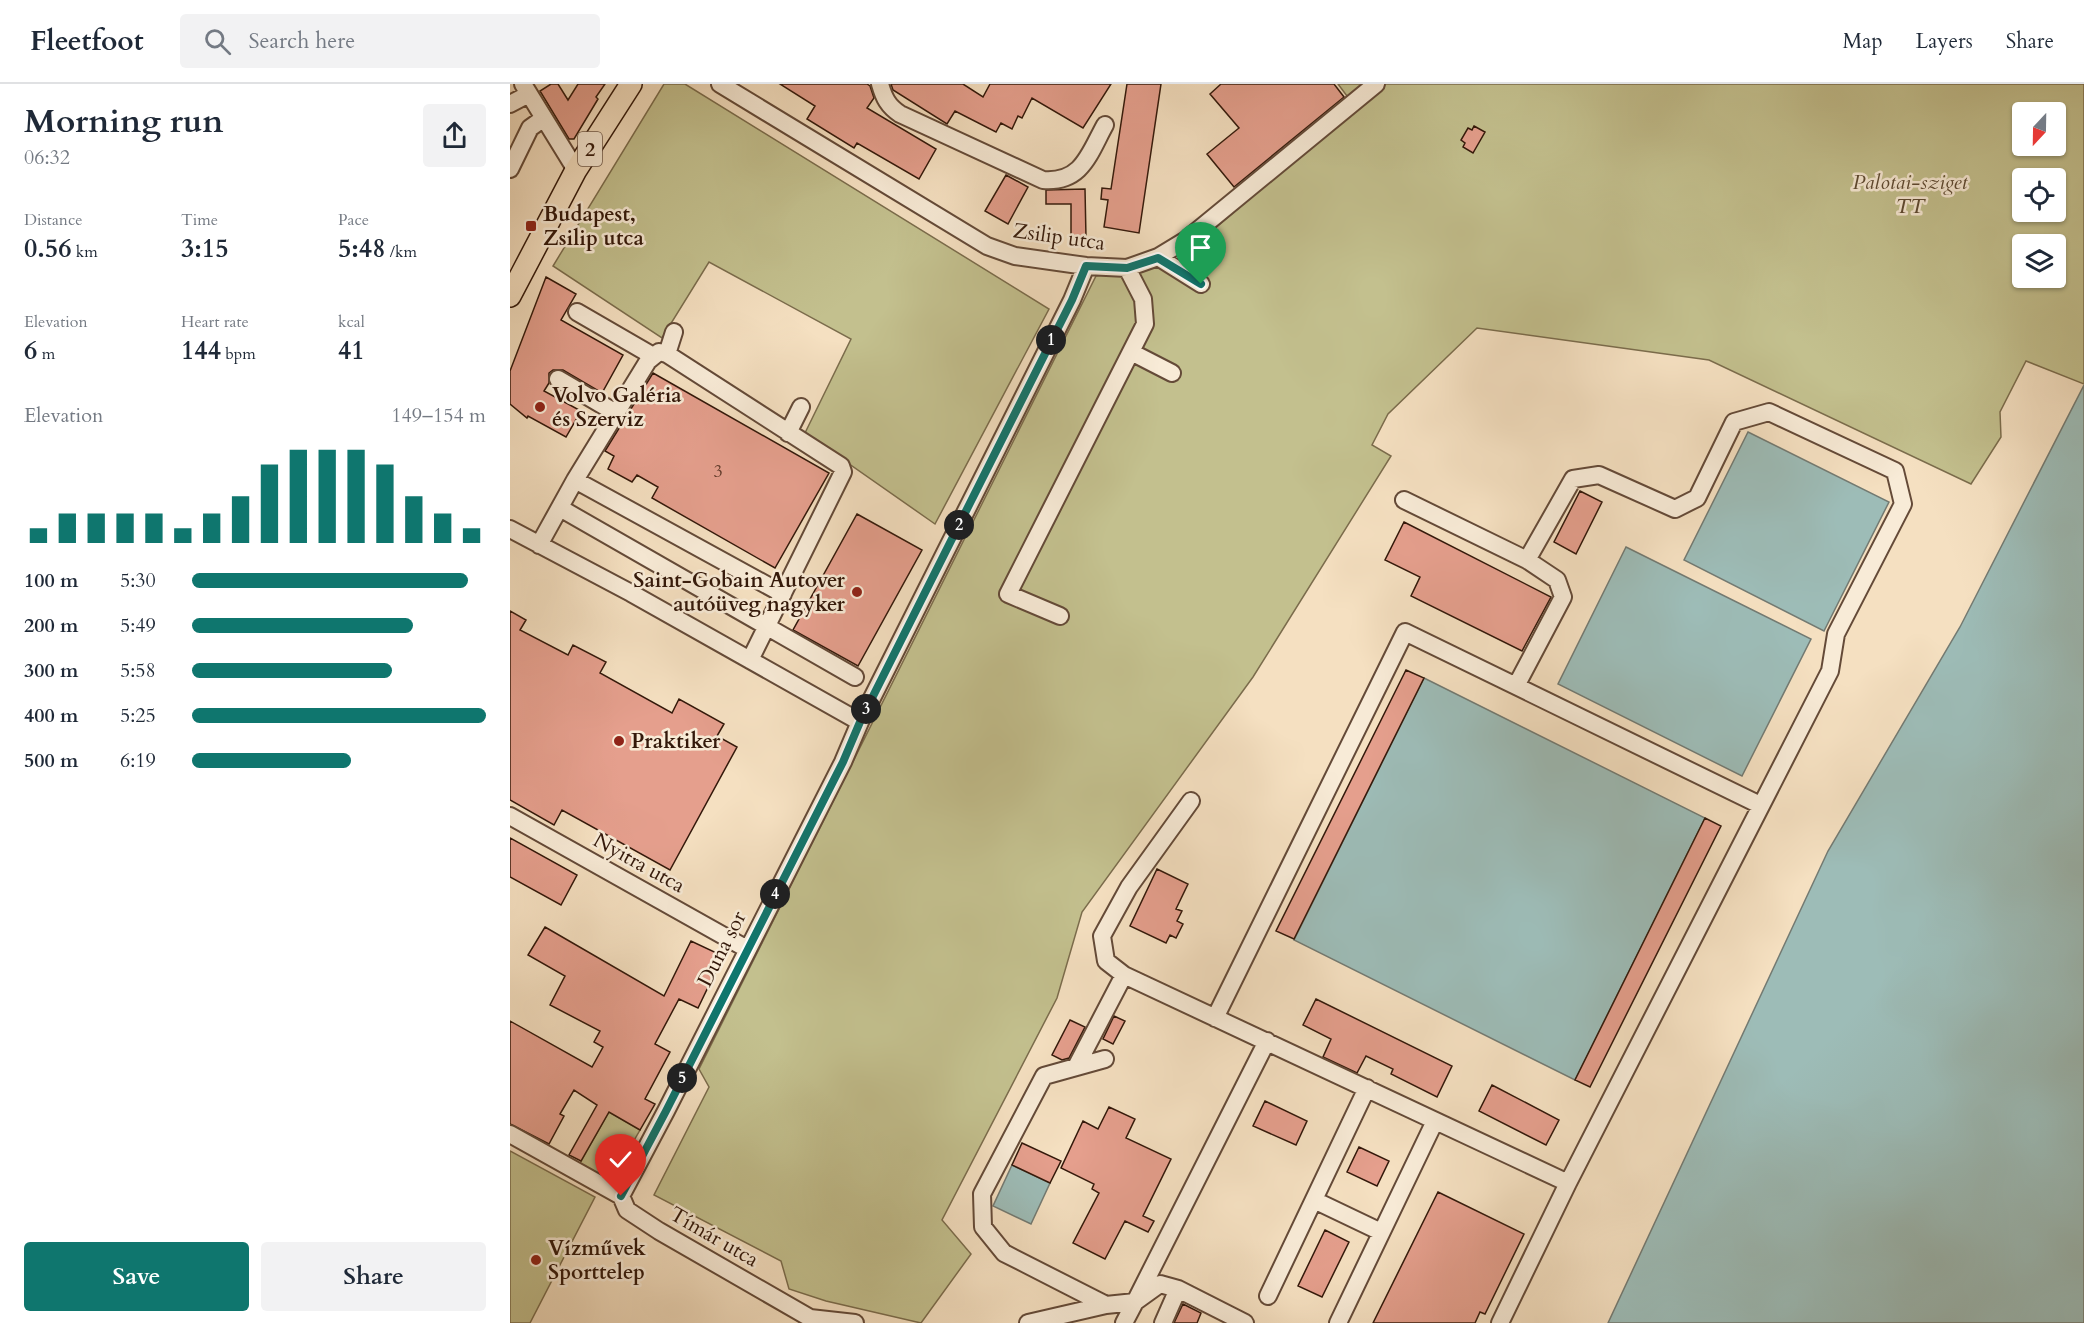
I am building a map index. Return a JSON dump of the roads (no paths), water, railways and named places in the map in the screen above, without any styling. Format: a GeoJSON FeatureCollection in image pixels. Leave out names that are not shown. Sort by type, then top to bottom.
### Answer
{"type":"FeatureCollection","features":[{"type":"Feature","properties":{"kind":"main road","name":"2"},"geometry":{"type":"LineString","coordinates":[[510,296],[576,170],[631,84]]}},
{"type":"Feature","properties":{"kind":"street","name":"Zsilip utca"},"geometry":{"type":"LineString","coordinates":[[720,84],[987,246],[1015,256],[1086,266],[1127,268],[1158,258],[1186,240],[1376,84]]}},
{"type":"Feature","properties":{"kind":"street"},"geometry":{"type":"LineString","coordinates":[[880,84],[884,98],[890,107],[900,114],[1043,180],[1055,181],[1075,173],[1083,166],[1105,125]]}},
{"type":"Feature","properties":{"kind":"street"},"geometry":{"type":"LineString","coordinates":[[510,104],[526,89],[576,170]]}},
{"type":"Feature","properties":{"kind":"street"},"geometry":{"type":"LineString","coordinates":[[510,169],[530,128],[544,118]]}},
{"type":"Feature","properties":{"kind":"street"},"geometry":{"type":"LineString","coordinates":[[1158,258],[1201,284]]}},
{"type":"Feature","properties":{"kind":"street","name":"Duna sor"},"geometry":{"type":"LineString","coordinates":[[621,1196],[843,762],[860,722],[1072,300],[1086,266]]}},
{"type":"Feature","properties":{"kind":"street"},"geometry":{"type":"LineString","coordinates":[[1060,616],[1008,594],[1145,324],[1143,299],[1127,268]]}},
{"type":"Feature","properties":{"kind":"street"},"geometry":{"type":"LineString","coordinates":[[577,312],[660,355],[841,466],[843,472],[750,660]]}},
{"type":"Feature","properties":{"kind":"street"},"geometry":{"type":"LineString","coordinates":[[539,545],[575,480],[648,361],[660,355],[674,332]]}},
{"type":"Feature","properties":{"kind":"street"},"geometry":{"type":"LineString","coordinates":[[1131,352],[1172,373]]}},
{"type":"Feature","properties":{"kind":"street"},"geometry":{"type":"LineString","coordinates":[[558,379],[616,414]]}},
{"type":"Feature","properties":{"kind":"street"},"geometry":{"type":"LineString","coordinates":[[788,433],[801,407]]}},
{"type":"Feature","properties":{"kind":"street"},"geometry":{"type":"LineString","coordinates":[[1500,1323],[1568,1183],[1830,671],[1836,634],[1903,504],[1895,471],[1769,412],[1734,422],[1697,498],[1675,509],[1599,475],[1573,479],[1527,560]]}},
{"type":"Feature","properties":{"kind":"street"},"geometry":{"type":"LineString","coordinates":[[575,480],[783,594]]}},
{"type":"Feature","properties":{"kind":"street"},"geometry":{"type":"LineString","coordinates":[[1404,500],[1527,560],[1557,580],[1563,597],[1516,686]]}},
{"type":"Feature","properties":{"kind":"street"},"geometry":{"type":"LineString","coordinates":[[560,508],[855,677]]}},
{"type":"Feature","properties":{"kind":"street"},"geometry":{"type":"LineString","coordinates":[[510,529],[631,593],[860,722]]}},
{"type":"Feature","properties":{"kind":"street"},"geometry":{"type":"LineString","coordinates":[[1215,1018],[1406,632],[1760,805]]}},
{"type":"Feature","properties":{"kind":"street"},"geometry":{"type":"LineString","coordinates":[[1191,801],[1128,887],[1102,936],[1106,961],[1124,975],[1568,1183]]}},
{"type":"Feature","properties":{"kind":"street","name":"Nyitra utca"},"geometry":{"type":"LineString","coordinates":[[510,816],[747,949]]}},
{"type":"Feature","properties":{"kind":"street"},"geometry":{"type":"LineString","coordinates":[[1076,1067],[1124,975]]}},
{"type":"Feature","properties":{"kind":"street"},"geometry":{"type":"LineString","coordinates":[[1124,1323],[1267,1041]]}},
{"type":"Feature","properties":{"kind":"street"},"geometry":{"type":"LineString","coordinates":[[1105,1059],[1044,1076],[982,1194],[983,1227],[1004,1253],[1106,1305]]}},
{"type":"Feature","properties":{"kind":"street"},"geometry":{"type":"LineString","coordinates":[[1268,1296],[1367,1088]]}},
{"type":"Feature","properties":{"kind":"street"},"geometry":{"type":"LineString","coordinates":[[1338,1323],[1436,1121]]}},
{"type":"Feature","properties":{"kind":"street","name":"Tímár utca"},"geometry":{"type":"LineString","coordinates":[[510,1134],[621,1196],[627,1210],[659,1231],[812,1321]]}},
{"type":"Feature","properties":{"kind":"street"},"geometry":{"type":"LineString","coordinates":[[1314,1200],[1381,1232]]}},
{"type":"Feature","properties":{"kind":"street"},"geometry":{"type":"LineString","coordinates":[[1028,1323],[1106,1305],[1135,1302],[1160,1284],[1178,1290],[1245,1323]]}},
{"type":"Feature","properties":{"kind":"street"},"geometry":{"type":"LineString","coordinates":[[1163,1323],[1178,1290]]}},
{"type":"Feature","properties":{"kind":"street"},"geometry":{"type":"LineString","coordinates":[[812,1321],[855,1323]]}},
{"type":"Feature","properties":{"kind":"water"},"geometry":{"type":"Polygon","coordinates":[[[2084,385],[2084,1323],[1608,1323],[1828,851],[1960,627],[2084,385]]]}},
{"type":"Feature","properties":{"kind":"water"},"geometry":{"type":"Polygon","coordinates":[[[1748,432],[1889,502],[1824,631],[1684,560],[1748,432]]]}},
{"type":"Feature","properties":{"kind":"water"},"geometry":{"type":"Polygon","coordinates":[[[1626,547],[1811,639],[1742,776],[1558,684],[1626,547]]]}},
{"type":"Feature","properties":{"kind":"water"},"geometry":{"type":"Polygon","coordinates":[[[1424,678],[1705,818],[1575,1080],[1294,940],[1424,678]]]}},
{"type":"Feature","properties":{"kind":"water"},"geometry":{"type":"Polygon","coordinates":[[[1012,1165],[1050,1183],[1031,1224],[993,1206],[1012,1165]]]}},
{"type":"Feature","properties":{"kind":"place","name":"Budapest, Zsilip utca"},"geometry":{"type":"Point","coordinates":[531,226]}},
{"type":"Feature","properties":{"kind":"place","name":"Volvo Galéria és Szerviz"},"geometry":{"type":"Point","coordinates":[540,407]}},
{"type":"Feature","properties":{"kind":"place","name":"Saint-Gobain Autover autóüveg nagyker"},"geometry":{"type":"Point","coordinates":[857,592]}},
{"type":"Feature","properties":{"kind":"place","name":"Praktiker"},"geometry":{"type":"Point","coordinates":[619,741]}},
{"type":"Feature","properties":{"kind":"place","name":"Vízművek Sporttelep"},"geometry":{"type":"Point","coordinates":[536,1260]}},
{"type":"Feature","properties":{"kind":"park label","name":"Palotai-sziget TT"},"geometry":{"type":"Point","coordinates":[1910,194]}}]}
